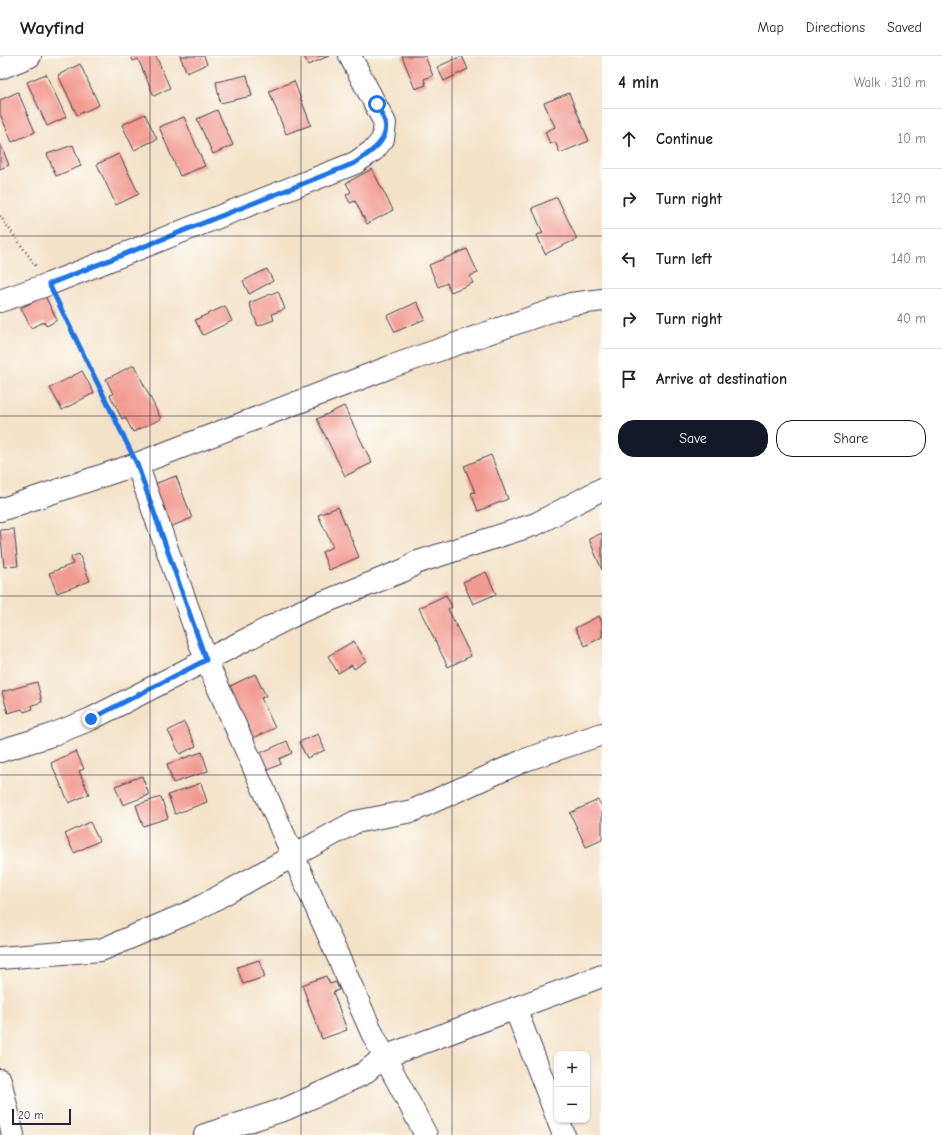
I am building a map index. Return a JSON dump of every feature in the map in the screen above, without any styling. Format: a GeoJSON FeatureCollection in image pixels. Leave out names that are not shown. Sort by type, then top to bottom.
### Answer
{"type":"FeatureCollection","features":[{"type":"Feature","properties":{"kind":"street"},"geometry":{"type":"LineString","coordinates":[[0,68],[30,56]]}},
{"type":"Feature","properties":{"kind":"street"},"geometry":{"type":"LineString","coordinates":[[0,301],[49,284],[355,163],[374,150],[383,139],[386,123],[350,56]]}},
{"type":"Feature","properties":{"kind":"street"},"geometry":{"type":"LineString","coordinates":[[0,510],[137,464],[397,364],[571,304],[602,300]]}},
{"type":"Feature","properties":{"kind":"street"},"geometry":{"type":"LineString","coordinates":[[137,464],[206,660],[373,1035],[426,1135]]}},
{"type":"Feature","properties":{"kind":"street"},"geometry":{"type":"LineString","coordinates":[[0,751],[49,736],[91,719],[302,611],[407,569],[415,563],[536,524],[602,489]]}},
{"type":"Feature","properties":{"kind":"street"},"geometry":{"type":"LineString","coordinates":[[0,958],[101,950],[195,910],[355,822],[412,811],[525,760],[602,734]]}},
{"type":"Feature","properties":{"kind":"street"},"geometry":{"type":"LineString","coordinates":[[205,1135],[286,1109],[363,1074],[384,1057],[602,976]]}},
{"type":"Feature","properties":{"kind":"street"},"geometry":{"type":"LineString","coordinates":[[516,1008],[554,1109]]}},
{"type":"Feature","properties":{"kind":"street"},"geometry":{"type":"LineString","coordinates":[[0,1080],[13,1135]]}},
{"type":"Feature","properties":{"kind":"street"},"geometry":{"type":"LineString","coordinates":[[559,1123],[564,1135]]}},
{"type":"Feature","properties":{"kind":"path"},"geometry":{"type":"LineString","coordinates":[[0,216],[49,284],[137,464]]}},
{"type":"Feature","properties":{"kind":"building"},"geometry":{"type":"Polygon","coordinates":[[[131,56],[156,56],[170,88],[154,96],[138,59],[133,61],[131,56]]]}},
{"type":"Feature","properties":{"kind":"building"},"geometry":{"type":"Polygon","coordinates":[[[180,56],[204,56],[207,64],[187,73],[180,56]]]}},
{"type":"Feature","properties":{"kind":"building"},"geometry":{"type":"Polygon","coordinates":[[[304,56],[329,56],[308,65],[304,56]]]}},
{"type":"Feature","properties":{"kind":"building"},"geometry":{"type":"Polygon","coordinates":[[[402,56],[425,56],[433,76],[424,79],[426,85],[415,89],[402,56]]]}},
{"type":"Feature","properties":{"kind":"building"},"geometry":{"type":"Polygon","coordinates":[[[462,56],[468,69],[444,81],[437,67],[462,56]]]}},
{"type":"Feature","properties":{"kind":"building"},"geometry":{"type":"Polygon","coordinates":[[[80,64],[99,105],[77,115],[58,75],[80,64]]]}},
{"type":"Feature","properties":{"kind":"building"},"geometry":{"type":"Polygon","coordinates":[[[46,74],[66,117],[47,126],[27,82],[46,74]]]}},
{"type":"Feature","properties":{"kind":"building"},"geometry":{"type":"Polygon","coordinates":[[[247,75],[252,96],[220,103],[216,82],[247,75]]]}},
{"type":"Feature","properties":{"kind":"building"},"geometry":{"type":"Polygon","coordinates":[[[294,81],[311,125],[286,134],[269,91],[294,81]]]}},
{"type":"Feature","properties":{"kind":"building"},"geometry":{"type":"Polygon","coordinates":[[[18,92],[35,132],[12,142],[0,114],[0,100],[18,92]]]}},
{"type":"Feature","properties":{"kind":"building"},"geometry":{"type":"Polygon","coordinates":[[[569,93],[589,141],[560,153],[555,142],[550,144],[545,132],[555,127],[544,103],[569,93]]]}},
{"type":"Feature","properties":{"kind":"building"},"geometry":{"type":"Polygon","coordinates":[[[217,110],[233,145],[213,154],[197,119],[217,110]]]}},
{"type":"Feature","properties":{"kind":"building"},"geometry":{"type":"Polygon","coordinates":[[[145,114],[157,139],[134,150],[122,125],[145,114]]]}},
{"type":"Feature","properties":{"kind":"building"},"geometry":{"type":"Polygon","coordinates":[[[184,117],[205,166],[180,176],[159,127],[184,117]]]}},
{"type":"Feature","properties":{"kind":"building"},"geometry":{"type":"Polygon","coordinates":[[[0,143],[9,165],[0,169],[0,143]]]}},
{"type":"Feature","properties":{"kind":"building"},"geometry":{"type":"Polygon","coordinates":[[[73,145],[81,166],[56,176],[47,154],[73,145]]]}},
{"type":"Feature","properties":{"kind":"building"},"geometry":{"type":"Polygon","coordinates":[[[119,154],[139,194],[116,205],[97,164],[119,154]]]}},
{"type":"Feature","properties":{"kind":"building"},"geometry":{"type":"Polygon","coordinates":[[[372,169],[393,210],[367,224],[355,201],[350,203],[346,195],[351,192],[346,183],[372,169]]]}},
{"type":"Feature","properties":{"kind":"building"},"geometry":{"type":"Polygon","coordinates":[[[557,197],[577,239],[545,254],[537,235],[543,233],[532,208],[557,197]]]}},
{"type":"Feature","properties":{"kind":"building"},"geometry":{"type":"Polygon","coordinates":[[[467,249],[478,273],[470,276],[473,283],[451,292],[447,283],[438,287],[429,265],[467,249]]]}},
{"type":"Feature","properties":{"kind":"building"},"geometry":{"type":"Polygon","coordinates":[[[267,269],[273,281],[249,294],[243,281],[267,269]]]}},
{"type":"Feature","properties":{"kind":"building"},"geometry":{"type":"Polygon","coordinates":[[[278,291],[285,309],[272,314],[274,320],[258,326],[249,303],[278,291]]]}},
{"type":"Feature","properties":{"kind":"building"},"geometry":{"type":"Polygon","coordinates":[[[45,296],[57,320],[47,326],[44,322],[31,328],[21,308],[45,296]]]}},
{"type":"Feature","properties":{"kind":"building"},"geometry":{"type":"Polygon","coordinates":[[[417,302],[425,319],[395,332],[387,316],[417,302]]]}},
{"type":"Feature","properties":{"kind":"building"},"geometry":{"type":"Polygon","coordinates":[[[225,306],[232,321],[203,335],[195,320],[225,306]]]}},
{"type":"Feature","properties":{"kind":"building"},"geometry":{"type":"Polygon","coordinates":[[[134,365],[161,419],[133,432],[125,417],[122,419],[110,395],[113,394],[106,379],[134,365]]]}},
{"type":"Feature","properties":{"kind":"building"},"geometry":{"type":"Polygon","coordinates":[[[82,371],[94,393],[62,410],[50,388],[82,371]]]}},
{"type":"Feature","properties":{"kind":"building"},"geometry":{"type":"Polygon","coordinates":[[[344,406],[372,463],[345,476],[317,419],[344,406]]]}},
{"type":"Feature","properties":{"kind":"building"},"geometry":{"type":"Polygon","coordinates":[[[491,455],[508,499],[478,511],[471,493],[475,492],[464,466],[491,455]]]}},
{"type":"Feature","properties":{"kind":"building"},"geometry":{"type":"Polygon","coordinates":[[[176,476],[192,518],[170,527],[146,487],[176,476]]]}},
{"type":"Feature","properties":{"kind":"building"},"geometry":{"type":"Polygon","coordinates":[[[338,507],[359,557],[329,570],[322,552],[333,547],[318,515],[338,507]]]}},
{"type":"Feature","properties":{"kind":"building"},"geometry":{"type":"Polygon","coordinates":[[[14,529],[18,566],[4,567],[0,530],[14,529]]]}},
{"type":"Feature","properties":{"kind":"building"},"geometry":{"type":"Polygon","coordinates":[[[602,533],[602,570],[589,539],[602,533]]]}},
{"type":"Feature","properties":{"kind":"building"},"geometry":{"type":"Polygon","coordinates":[[[79,554],[90,581],[57,593],[49,573],[73,564],[71,557],[79,554]]]}},
{"type":"Feature","properties":{"kind":"building"},"geometry":{"type":"Polygon","coordinates":[[[486,572],[496,594],[473,604],[463,582],[486,572]]]}},
{"type":"Feature","properties":{"kind":"building"},"geometry":{"type":"Polygon","coordinates":[[[446,595],[452,607],[448,609],[471,656],[448,667],[419,608],[446,595]]]}},
{"type":"Feature","properties":{"kind":"building"},"geometry":{"type":"Polygon","coordinates":[[[599,616],[602,623],[602,637],[585,646],[575,628],[599,616]]]}},
{"type":"Feature","properties":{"kind":"building"},"geometry":{"type":"Polygon","coordinates":[[[354,641],[366,661],[354,669],[352,665],[338,673],[328,656],[354,641]]]}},
{"type":"Feature","properties":{"kind":"building"},"geometry":{"type":"Polygon","coordinates":[[[255,674],[266,696],[261,698],[275,728],[247,741],[222,690],[255,674]]]}},
{"type":"Feature","properties":{"kind":"building"},"geometry":{"type":"Polygon","coordinates":[[[37,682],[42,702],[32,705],[33,709],[24,712],[22,709],[8,713],[2,692],[37,682]]]}},
{"type":"Feature","properties":{"kind":"building"},"geometry":{"type":"Polygon","coordinates":[[[184,722],[196,746],[180,754],[168,731],[184,722]]]}},
{"type":"Feature","properties":{"kind":"building"},"geometry":{"type":"Polygon","coordinates":[[[318,734],[325,750],[307,758],[299,742],[318,734]]]}},
{"type":"Feature","properties":{"kind":"building"},"geometry":{"type":"Polygon","coordinates":[[[287,741],[292,753],[279,759],[281,764],[263,772],[256,755],[287,741]]]}},
{"type":"Feature","properties":{"kind":"building"},"geometry":{"type":"Polygon","coordinates":[[[76,751],[84,769],[79,771],[89,794],[69,803],[51,763],[76,751]]]}},
{"type":"Feature","properties":{"kind":"building"},"geometry":{"type":"Polygon","coordinates":[[[202,752],[208,771],[173,783],[167,764],[202,752]]]}},
{"type":"Feature","properties":{"kind":"building"},"geometry":{"type":"Polygon","coordinates":[[[142,776],[149,795],[123,805],[115,786],[142,776]]]}},
{"type":"Feature","properties":{"kind":"building"},"geometry":{"type":"Polygon","coordinates":[[[201,783],[207,802],[175,814],[168,795],[201,783]]]}},
{"type":"Feature","properties":{"kind":"building"},"geometry":{"type":"Polygon","coordinates":[[[161,797],[168,818],[143,826],[136,805],[161,797]]]}},
{"type":"Feature","properties":{"kind":"building"},"geometry":{"type":"Polygon","coordinates":[[[598,800],[602,806],[602,840],[586,847],[570,813],[598,800]]]}},
{"type":"Feature","properties":{"kind":"building"},"geometry":{"type":"Polygon","coordinates":[[[90,822],[99,841],[74,853],[65,834],[90,822]]]}},
{"type":"Feature","properties":{"kind":"building"},"geometry":{"type":"Polygon","coordinates":[[[259,960],[265,977],[243,984],[237,967],[259,960]]]}},
{"type":"Feature","properties":{"kind":"building"},"geometry":{"type":"Polygon","coordinates":[[[326,976],[330,984],[336,982],[339,990],[333,992],[347,1030],[322,1039],[302,985],[326,976]]]}},
{"type":"Feature","properties":{"kind":"route"},"geometry":{"type":"LineString","coordinates":[[91,719],[135,698],[206,660],[137,464],[49,284],[355,163],[374,150],[383,139],[386,123],[377,104]]}}]}
